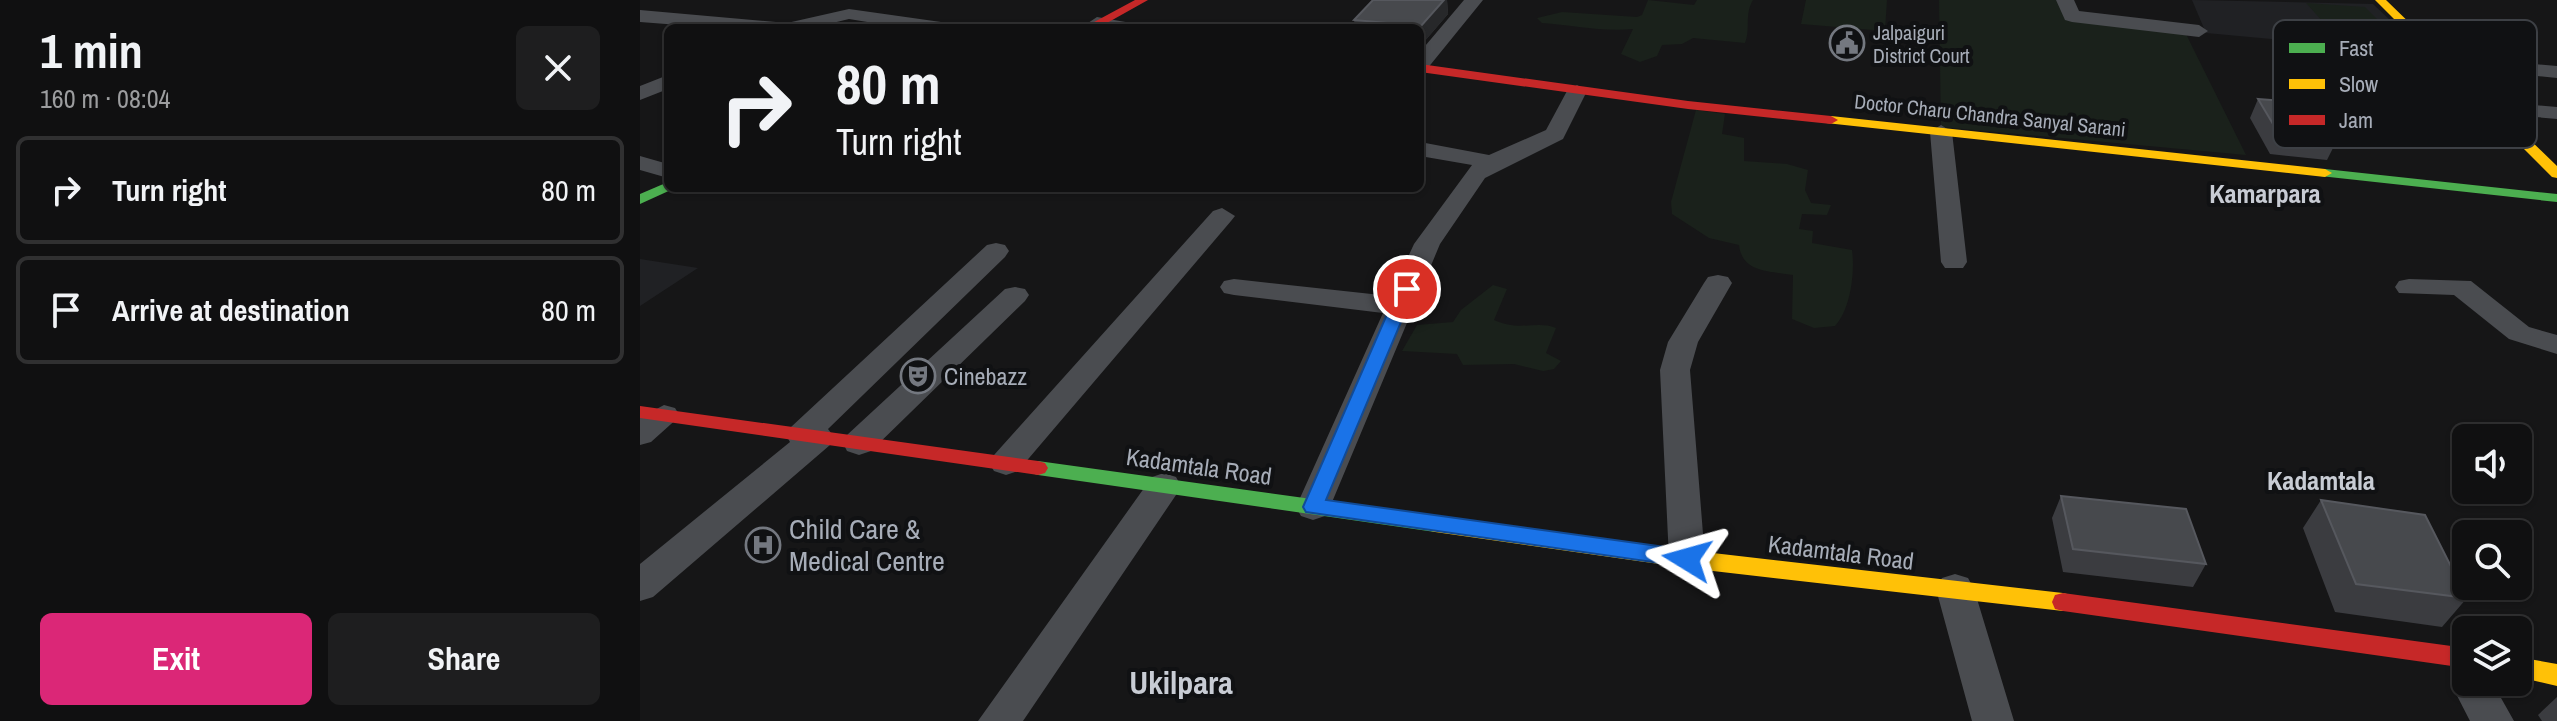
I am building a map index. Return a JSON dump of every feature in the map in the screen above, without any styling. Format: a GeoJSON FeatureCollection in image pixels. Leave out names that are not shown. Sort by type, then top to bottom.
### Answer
{"type":"FeatureCollection","features":[{"type":"Feature","properties":{"kind":"street"},"geometry":{"type":"LineString","coordinates":[[831,0],[849,14]]}},
{"type":"Feature","properties":{"kind":"street"},"geometry":{"type":"LineString","coordinates":[[1097,24],[1143,0]]}},
{"type":"Feature","properties":{"kind":"street"},"geometry":{"type":"LineString","coordinates":[[1424,61],[1474,0]]}},
{"type":"Feature","properties":{"kind":"street"},"geometry":{"type":"LineString","coordinates":[[2065,0],[2072,16],[2199,31]]}},
{"type":"Feature","properties":{"kind":"street"},"geometry":{"type":"LineString","coordinates":[[2380,0],[2401,20]]}},
{"type":"Feature","properties":{"kind":"street"},"geometry":{"type":"LineString","coordinates":[[805,24],[849,14],[915,24]]}},
{"type":"Feature","properties":{"kind":"street"},"geometry":{"type":"LineString","coordinates":[[640,16],[738,24]]}},
{"type":"Feature","properties":{"kind":"street","name":"Doctor Charu Chandra Sanyal Sarani"},"geometry":{"type":"LineString","coordinates":[[1424,67],[1577,91],[2557,198]]}},
{"type":"Feature","properties":{"kind":"street"},"geometry":{"type":"LineString","coordinates":[[2537,70],[2557,72]]}},
{"type":"Feature","properties":{"kind":"street"},"geometry":{"type":"LineString","coordinates":[[640,94],[664,83]]}},
{"type":"Feature","properties":{"kind":"street"},"geometry":{"type":"LineString","coordinates":[[1313,507],[1427,244],[1462,190],[1492,162],[1555,134],[1577,91]]}},
{"type":"Feature","properties":{"kind":"street"},"geometry":{"type":"LineString","coordinates":[[2537,111],[2557,113]]}},
{"type":"Feature","properties":{"kind":"street"},"geometry":{"type":"LineString","coordinates":[[1941,132],[1954,262]]}},
{"type":"Feature","properties":{"kind":"street"},"geometry":{"type":"LineString","coordinates":[[2531,148],[2557,174]]}},
{"type":"Feature","properties":{"kind":"street"},"geometry":{"type":"LineString","coordinates":[[1424,150],[1492,162]]}},
{"type":"Feature","properties":{"kind":"street"},"geometry":{"type":"LineString","coordinates":[[640,163],[664,170]]}},
{"type":"Feature","properties":{"kind":"street"},"geometry":{"type":"LineString","coordinates":[[640,200],[664,188]]}},
{"type":"Feature","properties":{"kind":"street"},"geometry":{"type":"LineString","coordinates":[[1006,463],[1222,216]]}},
{"type":"Feature","properties":{"kind":"street"},"geometry":{"type":"LineString","coordinates":[[640,586],[810,436],[996,251]]}},
{"type":"Feature","properties":{"kind":"street"},"geometry":{"type":"LineString","coordinates":[[1687,559],[1675,370],[1683,342],[1718,283]]}},
{"type":"Feature","properties":{"kind":"street"},"geometry":{"type":"LineString","coordinates":[[1234,287],[1400,306]]}},
{"type":"Feature","properties":{"kind":"street"},"geometry":{"type":"LineString","coordinates":[[2409,287],[2461,287],[2519,333],[2557,345]]}},
{"type":"Feature","properties":{"kind":"street"},"geometry":{"type":"LineString","coordinates":[[859,443],[1015,295]]}},
{"type":"Feature","properties":{"kind":"street","name":"Kadamtala Road"},"geometry":{"type":"LineString","coordinates":[[648,421],[810,436],[1687,559],[1955,589],[2452,666]]}},
{"type":"Feature","properties":{"kind":"street"},"geometry":{"type":"LineString","coordinates":[[999,721],[1164,486]]}},
{"type":"Feature","properties":{"kind":"street"},"geometry":{"type":"LineString","coordinates":[[1955,589],[1993,721]]}},
{"type":"Feature","properties":{"kind":"street"},"geometry":{"type":"LineString","coordinates":[[2532,670],[2557,675]]}},
{"type":"Feature","properties":{"kind":"street"},"geometry":{"type":"LineString","coordinates":[[2479,696],[2493,721]]}},
{"type":"Feature","properties":{"kind":"shaded area"},"geometry":{"type":"Polygon","coordinates":[[[1648,0],[1694,5],[1697,0],[1753,0],[1745,43],[1693,38],[1682,44],[1662,45],[1657,56],[1640,62],[1621,54],[1633,29],[1542,23],[1537,18],[1562,12],[1637,17],[1642,15],[1648,0]]]}},
{"type":"Feature","properties":{"kind":"shaded area"},"geometry":{"type":"Polygon","coordinates":[[[1806,0],[1887,0],[1885,31],[1801,24],[1806,0]]]}},
{"type":"Feature","properties":{"kind":"shaded area"},"geometry":{"type":"Polygon","coordinates":[[[1939,0],[2060,0],[2066,19],[2185,32],[2246,155],[1941,127],[1939,0]]]}},
{"type":"Feature","properties":{"kind":"shaded area"},"geometry":{"type":"Polygon","coordinates":[[[2192,0],[2373,4],[2390,20],[2273,20],[2273,39],[2206,33],[2192,0]]]}},
{"type":"Feature","properties":{"kind":"shaded area"},"geometry":{"type":"Polygon","coordinates":[[[2306,3],[2365,7],[2378,20],[2321,20],[2306,3]]]}},
{"type":"Feature","properties":{"kind":"shaded area"},"geometry":{"type":"Polygon","coordinates":[[[1696,110],[1725,114],[1722,134],[1744,138],[1744,161],[1787,164],[1808,170],[1805,190],[1811,203],[1831,205],[1827,215],[1802,214],[1799,229],[1813,231],[1812,243],[1852,250],[1851,290],[1845,310],[1835,326],[1814,328],[1792,319],[1793,275],[1751,266],[1741,254],[1739,245],[1709,238],[1672,214],[1671,202],[1696,110]]]}},
{"type":"Feature","properties":{"kind":"shaded area"},"geometry":{"type":"Polygon","coordinates":[[[640,259],[698,268],[640,306],[640,259]]]}},
{"type":"Feature","properties":{"kind":"shaded area"},"geometry":{"type":"Polygon","coordinates":[[[1493,285],[1507,289],[1494,320],[1512,325],[1556,328],[1546,353],[1561,361],[1554,369],[1543,371],[1514,364],[1463,365],[1457,354],[1402,351],[1417,325],[1453,322],[1461,310],[1493,285]]]}},
{"type":"Feature","properties":{"kind":"building"},"geometry":{"type":"Polygon","coordinates":[[[1373,0],[1444,0],[1423,24],[1354,20],[1373,0]]]}},
{"type":"Feature","properties":{"kind":"building"},"geometry":{"type":"Polygon","coordinates":[[[2258,99],[2273,100],[2273,124],[2258,99]]]}},
{"type":"Feature","properties":{"kind":"building"},"geometry":{"type":"Polygon","coordinates":[[[2061,496],[2186,509],[2206,564],[2073,549],[2061,496]]]}},
{"type":"Feature","properties":{"kind":"building"},"geometry":{"type":"Polygon","coordinates":[[[2321,500],[2425,515],[2452,568],[2452,596],[2356,584],[2321,500]]]}},
{"type":"Feature","properties":{"kind":"traffic: fast"},"geometry":{"type":"LineString","coordinates":[[2325,173],[2557,198]]}},
{"type":"Feature","properties":{"kind":"traffic: fast"},"geometry":{"type":"LineString","coordinates":[[640,200],[664,188]]}},
{"type":"Feature","properties":{"kind":"traffic: fast"},"geometry":{"type":"LineString","coordinates":[[1038,468],[1435,524]]}},
{"type":"Feature","properties":{"kind":"traffic: slow"},"geometry":{"type":"LineString","coordinates":[[2380,0],[2400,20]]}},
{"type":"Feature","properties":{"kind":"traffic: slow"},"geometry":{"type":"LineString","coordinates":[[1831,120],[2325,173]]}},
{"type":"Feature","properties":{"kind":"traffic: slow"},"geometry":{"type":"LineString","coordinates":[[2531,148],[2557,174]]}},
{"type":"Feature","properties":{"kind":"traffic: slow"},"geometry":{"type":"LineString","coordinates":[[1435,524],[1687,559],[2063,602]]}},
{"type":"Feature","properties":{"kind":"traffic: slow"},"geometry":{"type":"LineString","coordinates":[[2532,670],[2557,675]]}},
{"type":"Feature","properties":{"kind":"traffic: jam"},"geometry":{"type":"LineString","coordinates":[[1097,24],[1143,0]]}},
{"type":"Feature","properties":{"kind":"traffic: jam"},"geometry":{"type":"LineString","coordinates":[[1424,69],[1688,105],[1831,120]]}},
{"type":"Feature","properties":{"kind":"traffic: jam"},"geometry":{"type":"LineString","coordinates":[[640,412],[1038,468]]}},
{"type":"Feature","properties":{"kind":"traffic: jam"},"geometry":{"type":"LineString","coordinates":[[2063,602],[2452,656]]}},
{"type":"Feature","properties":{"kind":"place","name":"Jalpaiguri District Court"},"geometry":{"type":"Point","coordinates":[1847,43]}},
{"type":"Feature","properties":{"kind":"place","name":"Cinebazz"},"geometry":{"type":"Point","coordinates":[918,376]}},
{"type":"Feature","properties":{"kind":"place","name":"Child Care & Medical Centre"},"geometry":{"type":"Point","coordinates":[763,545]}},
{"type":"Feature","properties":{"kind":"district","name":"Kamarpara"},"geometry":{"type":"Point","coordinates":[2265,193]}},
{"type":"Feature","properties":{"kind":"district","name":"Kadamtala"},"geometry":{"type":"Point","coordinates":[2321,480]}},
{"type":"Feature","properties":{"kind":"district","name":"Ukilpara"},"geometry":{"type":"Point","coordinates":[1181,682]}},
{"type":"Feature","properties":{"kind":"route"},"geometry":{"type":"LineString","coordinates":[[1407,289],[1313,507],[1687,559]]}}]}
